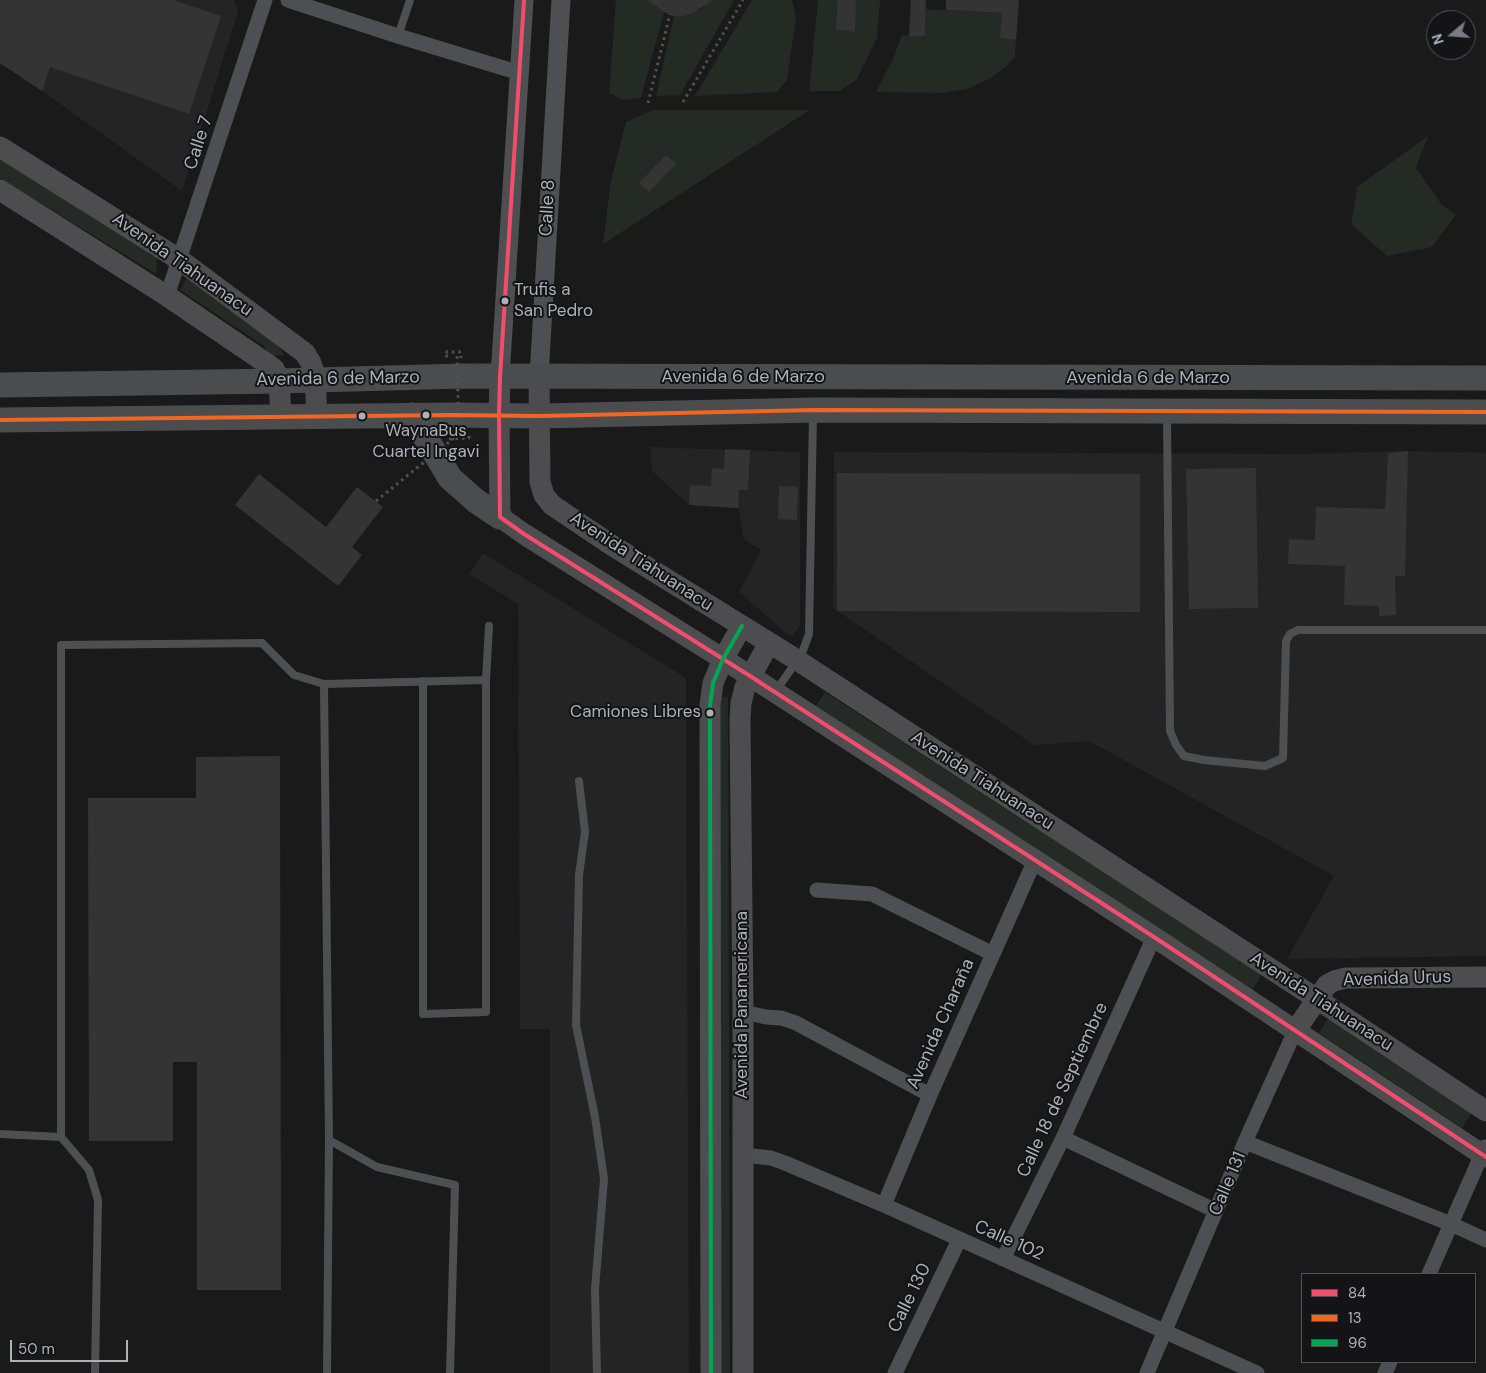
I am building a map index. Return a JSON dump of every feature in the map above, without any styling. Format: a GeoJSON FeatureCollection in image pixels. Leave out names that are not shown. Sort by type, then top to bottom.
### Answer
{"type":"FeatureCollection","features":[{"type":"Feature","properties":{"kind":"highway","name":"Avenida 6 de Marzo"},"geometry":{"type":"LineString","coordinates":[[0,385],[463,376],[1486,378]]}},
{"type":"Feature","properties":{"kind":"highway","name":"Avenida 6 de Marzo"},"geometry":{"type":"LineString","coordinates":[[0,420],[412,415],[539,416],[814,410],[1486,412]]}},
{"type":"Feature","properties":{"kind":"highway"},"geometry":{"type":"LineString","coordinates":[[412,415],[450,478],[476,501],[500,517]]}},
{"type":"Feature","properties":{"kind":"main road","name":"Avenida Tiahuanacu"},"geometry":{"type":"LineString","coordinates":[[0,147],[180,260],[306,353],[316,380],[317,416]]}},
{"type":"Feature","properties":{"kind":"main road","name":"Avenida Tiahuanacu"},"geometry":{"type":"LineString","coordinates":[[0,190],[167,296],[266,363],[274,369],[278,381]]}},
{"type":"Feature","properties":{"kind":"main road","name":"Calle 8"},"geometry":{"type":"LineString","coordinates":[[499,416],[500,377]]}},
{"type":"Feature","properties":{"kind":"main road","name":"Calle 8"},"geometry":{"type":"LineString","coordinates":[[539,377],[539,416]]}},
{"type":"Feature","properties":{"kind":"main road"},"geometry":{"type":"LineString","coordinates":[[278,381],[281,418]]}},
{"type":"Feature","properties":{"kind":"main road"},"geometry":{"type":"LineString","coordinates":[[499,416],[500,517]]}},
{"type":"Feature","properties":{"kind":"main road","name":"Avenida Tiahuanacu"},"geometry":{"type":"LineString","coordinates":[[539,416],[540,482],[544,495],[552,505],[610,544],[796,660],[1486,1111]]}},
{"type":"Feature","properties":{"kind":"main road","name":"Avenida Tiahuanacu"},"geometry":{"type":"LineString","coordinates":[[500,517],[1036,860],[1295,1031],[1485,1153]]}},
{"type":"Feature","properties":{"kind":"main road","name":"Avenida Panamericana"},"geometry":{"type":"LineString","coordinates":[[711,1373],[710,705],[713,683],[722,659],[742,626]]}},
{"type":"Feature","properties":{"kind":"main road","name":"Avenida Panamericana"},"geometry":{"type":"LineString","coordinates":[[742,1373],[743,1012],[740,720],[743,695],[750,676],[769,643]]}},
{"type":"Feature","properties":{"kind":"main road","name":"Avenida Urus"},"geometry":{"type":"LineString","coordinates":[[1317,999],[1327,985],[1346,978],[1486,977]]}},
{"type":"Feature","properties":{"kind":"main road","name":"Calle 131"},"geometry":{"type":"LineString","coordinates":[[1295,1031],[1317,999]]}},
{"type":"Feature","properties":{"kind":"street","name":"Calle 7"},"geometry":{"type":"LineString","coordinates":[[167,296],[265,0]]}},
{"type":"Feature","properties":{"kind":"street"},"geometry":{"type":"LineString","coordinates":[[288,0],[520,73]]}},
{"type":"Feature","properties":{"kind":"street","name":"Calle 8"},"geometry":{"type":"LineString","coordinates":[[500,377],[524,0]]}},
{"type":"Feature","properties":{"kind":"street","name":"Calle 8"},"geometry":{"type":"LineString","coordinates":[[539,377],[561,0]]}},
{"type":"Feature","properties":{"kind":"street","name":"Avenida Charaña"},"geometry":{"type":"LineString","coordinates":[[884,1205],[992,954],[1036,860]]}},
{"type":"Feature","properties":{"kind":"street"},"geometry":{"type":"LineString","coordinates":[[817,890],[872,894],[992,954]]}},
{"type":"Feature","properties":{"kind":"street","name":"Calle 18 de Septiembre"},"geometry":{"type":"LineString","coordinates":[[1003,1259],[1062,1138],[1154,937]]}},
{"type":"Feature","properties":{"kind":"street"},"geometry":{"type":"LineString","coordinates":[[743,1012],[781,1018],[796,1023],[930,1095]]}},
{"type":"Feature","properties":{"kind":"street","name":"Calle 131"},"geometry":{"type":"LineString","coordinates":[[1147,1373],[1245,1142],[1295,1031]]}},
{"type":"Feature","properties":{"kind":"street"},"geometry":{"type":"LineString","coordinates":[[1062,1138],[1216,1211]]}},
{"type":"Feature","properties":{"kind":"street"},"geometry":{"type":"LineString","coordinates":[[1245,1142],[1451,1224],[1486,1240]]}},
{"type":"Feature","properties":{"kind":"street"},"geometry":{"type":"LineString","coordinates":[[1429,1273],[1485,1153]]}},
{"type":"Feature","properties":{"kind":"street","name":"Calle 102"},"geometry":{"type":"LineString","coordinates":[[742,1155],[771,1158],[785,1162],[1257,1373]]}},
{"type":"Feature","properties":{"kind":"street","name":"Calle 130"},"geometry":{"type":"LineString","coordinates":[[895,1373],[959,1240]]}},
{"type":"Feature","properties":{"kind":"lane"},"geometry":{"type":"LineString","coordinates":[[398,36],[410,0]]}},
{"type":"Feature","properties":{"kind":"lane"},"geometry":{"type":"LineString","coordinates":[[775,692],[802,653],[808,634],[814,410]]}},
{"type":"Feature","properties":{"kind":"lane"},"geometry":{"type":"LineString","coordinates":[[1167,411],[1170,731],[1176,745],[1184,756],[1204,760],[1265,766],[1282,758],[1286,641],[1290,634],[1298,630],[1486,630]]}},
{"type":"Feature","properties":{"kind":"lane"},"geometry":{"type":"LineString","coordinates":[[423,681],[423,1014],[486,1012],[486,680],[489,626]]}},
{"type":"Feature","properties":{"kind":"lane"},"geometry":{"type":"LineString","coordinates":[[96,1373],[98,1200],[89,1170],[61,1137],[61,644],[262,643],[294,675],[324,684],[486,680]]}},
{"type":"Feature","properties":{"kind":"lane"},"geometry":{"type":"LineString","coordinates":[[324,684],[328,1140],[327,1373]]}},
{"type":"Feature","properties":{"kind":"lane"},"geometry":{"type":"LineString","coordinates":[[579,781],[585,832],[579,875],[576,1024],[595,1117],[604,1179],[595,1290],[597,1373]]}},
{"type":"Feature","properties":{"kind":"lane"},"geometry":{"type":"LineString","coordinates":[[0,1134],[61,1137]]}},
{"type":"Feature","properties":{"kind":"lane"},"geometry":{"type":"LineString","coordinates":[[328,1140],[377,1167],[455,1185],[450,1373]]}},
{"type":"Feature","properties":{"kind":"path"},"geometry":{"type":"LineString","coordinates":[[683,102],[743,0]]}},
{"type":"Feature","properties":{"kind":"path"},"geometry":{"type":"LineString","coordinates":[[648,103],[670,14]]}},
{"type":"Feature","properties":{"kind":"path"},"geometry":{"type":"LineString","coordinates":[[376,501],[458,434],[457,356],[446,356],[445,352],[461,352]]}},
{"type":"Feature","properties":{"kind":"path"},"geometry":{"type":"LineString","coordinates":[[452,439],[469,438],[469,434]]}},
{"type":"Feature","properties":{"kind":"shaded area"},"geometry":{"type":"Polygon","coordinates":[[[0,0],[234,0],[238,11],[182,191],[0,63],[0,0]]]}},
{"type":"Feature","properties":{"kind":"shaded area"},"geometry":{"type":"Polygon","coordinates":[[[616,0],[651,0],[656,7],[664,12],[641,98],[624,100],[609,93],[616,0]]]}},
{"type":"Feature","properties":{"kind":"shaded area"},"geometry":{"type":"Polygon","coordinates":[[[708,0],[734,0],[680,95],[656,96],[674,16],[684,16],[693,13],[702,8],[708,0]]]}},
{"type":"Feature","properties":{"kind":"shaded area"},"geometry":{"type":"Polygon","coordinates":[[[752,0],[792,0],[796,18],[787,80],[777,92],[695,96],[752,0]]]}},
{"type":"Feature","properties":{"kind":"shaded area"},"geometry":{"type":"Polygon","coordinates":[[[818,0],[837,0],[836,30],[854,32],[856,0],[880,0],[877,38],[857,79],[840,91],[809,91],[818,0]]]}},
{"type":"Feature","properties":{"kind":"shaded area"},"geometry":{"type":"Polygon","coordinates":[[[926,9],[1002,13],[1001,38],[1016,40],[1015,56],[1006,67],[989,79],[967,89],[943,93],[876,92],[892,61],[902,35],[925,36],[926,9]]]}},
{"type":"Feature","properties":{"kind":"shaded area"},"geometry":{"type":"Polygon","coordinates":[[[653,110],[810,110],[603,244],[611,180],[626,122],[653,110]]]}},
{"type":"Feature","properties":{"kind":"shaded area"},"geometry":{"type":"Polygon","coordinates":[[[1428,136],[1416,168],[1442,205],[1456,215],[1432,247],[1387,256],[1351,224],[1357,187],[1428,136]]]}},
{"type":"Feature","properties":{"kind":"shaded area"},"geometry":{"type":"Polygon","coordinates":[[[0,159],[157,256],[156,274],[0,178],[0,159]]]}},
{"type":"Feature","properties":{"kind":"shaded area"},"geometry":{"type":"Polygon","coordinates":[[[188,276],[277,344],[284,355],[270,356],[264,346],[180,290],[188,276]]]}},
{"type":"Feature","properties":{"kind":"shaded area"},"geometry":{"type":"Polygon","coordinates":[[[650,447],[800,452],[800,626],[791,637],[739,592],[761,550],[744,539],[738,508],[689,505],[652,471],[650,447]]]}},
{"type":"Feature","properties":{"kind":"shaded area"},"geometry":{"type":"Polygon","coordinates":[[[1408,451],[1486,453],[1486,956],[1287,959],[1334,876],[1089,741],[1034,745],[833,608],[834,452],[1305,454],[1408,451]]]}},
{"type":"Feature","properties":{"kind":"shaded area"},"geometry":{"type":"Polygon","coordinates":[[[483,553],[686,678],[689,1373],[550,1373],[550,1029],[520,1029],[518,604],[469,574],[483,553]]]}},
{"type":"Feature","properties":{"kind":"shaded area"},"geometry":{"type":"Polygon","coordinates":[[[825,692],[1262,975],[1252,990],[815,707],[825,692]]]}},
{"type":"Feature","properties":{"kind":"shaded area"},"geometry":{"type":"Polygon","coordinates":[[[717,697],[728,697],[730,1373],[720,1373],[717,697]]]}},
{"type":"Feature","properties":{"kind":"shaded area"},"geometry":{"type":"Polygon","coordinates":[[[1329,1017],[1473,1111],[1462,1128],[1319,1033],[1329,1017]]]}},
{"type":"Feature","properties":{"kind":"building"},"geometry":{"type":"Polygon","coordinates":[[[0,0],[173,0],[221,16],[189,114],[50,67],[42,91],[0,63],[0,0]]]}},
{"type":"Feature","properties":{"kind":"building"},"geometry":{"type":"Polygon","coordinates":[[[647,0],[713,0],[693,13],[684,16],[674,16],[664,12],[647,0]]]}},
{"type":"Feature","properties":{"kind":"building"},"geometry":{"type":"Polygon","coordinates":[[[837,0],[856,0],[855,32],[836,30],[837,0]]]}},
{"type":"Feature","properties":{"kind":"building"},"geometry":{"type":"Polygon","coordinates":[[[911,0],[926,0],[925,36],[909,36],[911,0]]]}},
{"type":"Feature","properties":{"kind":"building"},"geometry":{"type":"Polygon","coordinates":[[[946,0],[1019,0],[1016,40],[1000,38],[1002,13],[946,10],[946,0]]]}},
{"type":"Feature","properties":{"kind":"building"},"geometry":{"type":"Polygon","coordinates":[[[666,155],[676,164],[649,192],[639,183],[666,155]]]}},
{"type":"Feature","properties":{"kind":"building"},"geometry":{"type":"Polygon","coordinates":[[[725,449],[750,450],[748,490],[739,490],[738,508],[689,505],[690,485],[711,486],[712,468],[724,469],[725,449]]]}},
{"type":"Feature","properties":{"kind":"building"},"geometry":{"type":"Polygon","coordinates":[[[1408,451],[1405,576],[1395,576],[1396,615],[1379,616],[1379,606],[1344,605],[1345,566],[1288,564],[1289,539],[1315,540],[1316,507],[1385,509],[1388,453],[1408,451]]]}},
{"type":"Feature","properties":{"kind":"building"},"geometry":{"type":"Polygon","coordinates":[[[1256,468],[1258,608],[1189,609],[1186,469],[1256,468]]]}},
{"type":"Feature","properties":{"kind":"building"},"geometry":{"type":"Polygon","coordinates":[[[837,473],[1140,474],[1140,612],[837,611],[837,473]]]}},
{"type":"Feature","properties":{"kind":"building"},"geometry":{"type":"Polygon","coordinates":[[[259,474],[326,527],[357,487],[383,507],[352,547],[362,555],[338,586],[235,505],[259,474]]]}},
{"type":"Feature","properties":{"kind":"building"},"geometry":{"type":"Polygon","coordinates":[[[779,486],[798,487],[797,520],[778,519],[779,486]]]}},
{"type":"Feature","properties":{"kind":"building"},"geometry":{"type":"Polygon","coordinates":[[[280,756],[281,1290],[197,1290],[197,1062],[173,1062],[173,1141],[89,1141],[88,798],[196,798],[196,757],[280,756]]]}},
{"type":"Feature","properties":{"kind":"transit line","name":"84"},"geometry":{"type":"LineString","coordinates":[[524,0],[500,377],[500,517],[1154,937],[1486,1157]]}},
{"type":"Feature","properties":{"kind":"transit line","name":"13"},"geometry":{"type":"LineString","coordinates":[[0,420],[451,415],[539,416],[814,410],[1486,412]]}},
{"type":"Feature","properties":{"kind":"transit line","name":"96"},"geometry":{"type":"LineString","coordinates":[[711,1373],[710,705],[713,683],[723,659],[742,626]]}},
{"type":"Feature","properties":{"kind":"place","name":"Trufis a San Pedro"},"geometry":{"type":"Point","coordinates":[505,301]}},
{"type":"Feature","properties":{"kind":"place","name":"WaynaBus Cuartel Ingavi"},"geometry":{"type":"Point","coordinates":[426,415]}},
{"type":"Feature","properties":{"kind":"place","name":"Camiones Libres"},"geometry":{"type":"Point","coordinates":[710,713]}}]}
